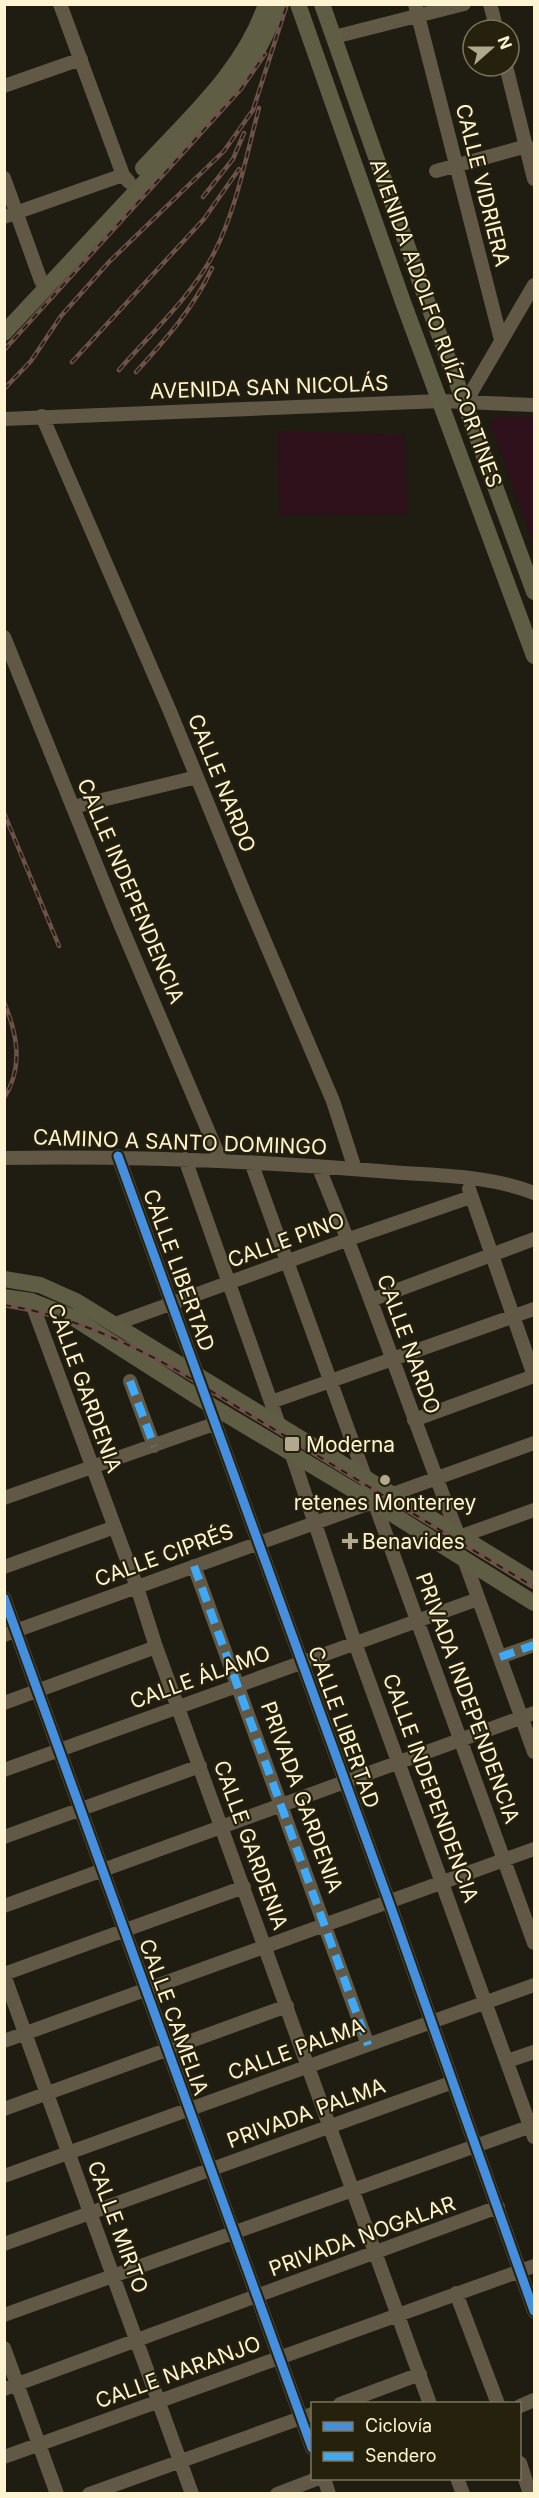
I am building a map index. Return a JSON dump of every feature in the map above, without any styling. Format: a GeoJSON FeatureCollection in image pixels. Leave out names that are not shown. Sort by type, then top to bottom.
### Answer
{"type":"FeatureCollection","features":[{"type":"Feature","properties":{"kind":"main road"},"geometry":{"type":"LineString","coordinates":[[4,319],[41,281],[126,179],[230,72],[254,34],[266,4]]}},
{"type":"Feature","properties":{"kind":"main road"},"geometry":{"type":"LineString","coordinates":[[4,333],[236,84],[247,70],[266,36],[278,4]]}},
{"type":"Feature","properties":{"kind":"main road","name":"AVENIDA ADOLFO RUÍZ CORTINES"},"geometry":{"type":"LineString","coordinates":[[298,4],[534,656]]}},
{"type":"Feature","properties":{"kind":"main road","name":"AVENIDA ADOLFO RUÍZ CORTINES"},"geometry":{"type":"LineString","coordinates":[[322,4],[534,592]]}},
{"type":"Feature","properties":{"kind":"main road"},"geometry":{"type":"LineString","coordinates":[[327,88],[337,80],[349,82]]}},
{"type":"Feature","properties":{"kind":"main road"},"geometry":{"type":"LineString","coordinates":[[4,1280],[24,1281],[55,1291],[115,1324],[393,1494],[459,1537],[534,1580]]}},
{"type":"Feature","properties":{"kind":"main road"},"geometry":{"type":"LineString","coordinates":[[4,1297],[31,1301],[72,1317],[207,1403],[373,1502],[534,1603]]}},
{"type":"Feature","properties":{"kind":"street"},"geometry":{"type":"LineString","coordinates":[[11,215],[126,179],[60,4]]}},
{"type":"Feature","properties":{"kind":"street"},"geometry":{"type":"LineString","coordinates":[[334,37],[416,10],[464,4]]}},
{"type":"Feature","properties":{"kind":"street","name":"CALLE VIDRIERA"},"geometry":{"type":"LineString","coordinates":[[416,10],[501,340]]}},
{"type":"Feature","properties":{"kind":"street"},"geometry":{"type":"LineString","coordinates":[[4,86],[81,59]]}},
{"type":"Feature","properties":{"kind":"street"},"geometry":{"type":"LineString","coordinates":[[509,78],[534,179]]}},
{"type":"Feature","properties":{"kind":"street"},"geometry":{"type":"LineString","coordinates":[[436,171],[527,146]]}},
{"type":"Feature","properties":{"kind":"street"},"geometry":{"type":"LineString","coordinates":[[4,178],[11,215],[41,281]]}},
{"type":"Feature","properties":{"kind":"street"},"geometry":{"type":"LineString","coordinates":[[465,402],[534,285]]}},
{"type":"Feature","properties":{"kind":"street","name":"AVENIDA SAN NICOLÁS"},"geometry":{"type":"LineString","coordinates":[[4,419],[441,401],[534,405]]}},
{"type":"Feature","properties":{"kind":"street","name":"CALLE NARDO"},"geometry":{"type":"LineString","coordinates":[[42,416],[338,1112],[355,1169]]}},
{"type":"Feature","properties":{"kind":"street","name":"CALLE INDEPENDENCIA"},"geometry":{"type":"LineString","coordinates":[[4,637],[221,1161]]}},
{"type":"Feature","properties":{"kind":"street"},"geometry":{"type":"LineString","coordinates":[[73,807],[197,777]]}},
{"type":"Feature","properties":{"kind":"street","name":"CAMINO A SANTO DOMINGO"},"geometry":{"type":"LineString","coordinates":[[4,1158],[118,1156],[318,1166],[504,1182],[534,1193]]}},
{"type":"Feature","properties":{"kind":"street","name":"CALLE LIBERTAD"},"geometry":{"type":"LineString","coordinates":[[118,1156],[389,1902],[534,2311]]}},
{"type":"Feature","properties":{"kind":"street"},"geometry":{"type":"LineString","coordinates":[[185,1159],[279,1425]]}},
{"type":"Feature","properties":{"kind":"street","name":"PRIVADA INDEPENDENCIA"},"geometry":{"type":"LineString","coordinates":[[251,1162],[534,1943]]}},
{"type":"Feature","properties":{"kind":"street","name":"CALLE NARDO"},"geometry":{"type":"LineString","coordinates":[[318,1166],[349,1239],[459,1537]]}},
{"type":"Feature","properties":{"kind":"street"},"geometry":{"type":"LineString","coordinates":[[414,1420],[534,1376],[466,1179]]}},
{"type":"Feature","properties":{"kind":"street","name":"CALLE PINO"},"geometry":{"type":"LineString","coordinates":[[115,1324],[471,1197]]}},
{"type":"Feature","properties":{"kind":"street"},"geometry":{"type":"LineString","coordinates":[[371,1300],[534,1239]]}},
{"type":"Feature","properties":{"kind":"street","name":"CALLE GARDENIA"},"geometry":{"type":"LineString","coordinates":[[31,1301],[137,1587],[156,1647],[430,2402]]}},
{"type":"Feature","properties":{"kind":"street"},"geometry":{"type":"LineString","coordinates":[[271,1402],[534,1309]]}},
{"type":"Feature","properties":{"kind":"street"},"geometry":{"type":"LineString","coordinates":[[130,1381],[154,1446]]}},
{"type":"Feature","properties":{"kind":"street"},"geometry":{"type":"LineString","coordinates":[[4,1498],[214,1424]]}},
{"type":"Feature","properties":{"kind":"street"},"geometry":{"type":"LineString","coordinates":[[393,1494],[534,1443]]}},
{"type":"Feature","properties":{"kind":"street","name":"CALLE INDEPENDENCIA"},"geometry":{"type":"LineString","coordinates":[[291,1452],[355,1643],[533,2130]]}},
{"type":"Feature","properties":{"kind":"street","name":"CALLE CIPRÉS"},"geometry":{"type":"LineString","coordinates":[[11,1633],[373,1502]]}},
{"type":"Feature","properties":{"kind":"street"},"geometry":{"type":"LineString","coordinates":[[459,1537],[534,1510]]}},
{"type":"Feature","properties":{"kind":"street"},"geometry":{"type":"LineString","coordinates":[[4,1567],[115,1527]]}},
{"type":"Feature","properties":{"kind":"street"},"geometry":{"type":"LineString","coordinates":[[464,1559],[500,1657],[528,1716],[534,1752]]}},
{"type":"Feature","properties":{"kind":"street","name":"PRIVADA GARDENIA"},"geometry":{"type":"LineString","coordinates":[[194,1566],[368,2044]]}},
{"type":"Feature","properties":{"kind":"street","name":"CALLE CAMELIA"},"geometry":{"type":"LineString","coordinates":[[4,1598],[11,1633],[38,1691],[233,2233],[280,2357],[307,2416],[311,2442]]}},
{"type":"Feature","properties":{"kind":"street","name":"CALLE ÁLAMO"},"geometry":{"type":"LineString","coordinates":[[4,1770],[478,1599]]}},
{"type":"Feature","properties":{"kind":"street"},"geometry":{"type":"LineString","coordinates":[[500,1657],[534,1646]]}},
{"type":"Feature","properties":{"kind":"street"},"geometry":{"type":"LineString","coordinates":[[4,1703],[156,1647]]}},
{"type":"Feature","properties":{"kind":"street"},"geometry":{"type":"LineString","coordinates":[[4,1906],[528,1716]]}},
{"type":"Feature","properties":{"kind":"street"},"geometry":{"type":"LineString","coordinates":[[4,1837],[201,1766]]}},
{"type":"Feature","properties":{"kind":"street"},"geometry":{"type":"LineString","coordinates":[[4,2041],[534,1849]]}},
{"type":"Feature","properties":{"kind":"street"},"geometry":{"type":"LineString","coordinates":[[4,1974],[244,1887]]}},
{"type":"Feature","properties":{"kind":"street","name":"CALLE MIRTO"},"geometry":{"type":"LineString","coordinates":[[4,1974],[192,2493]]}},
{"type":"Feature","properties":{"kind":"street","name":"CALLE PALMA"},"geometry":{"type":"LineString","coordinates":[[4,2176],[534,1984]]}},
{"type":"Feature","properties":{"kind":"street"},"geometry":{"type":"LineString","coordinates":[[4,2109],[287,2006]]}},
{"type":"Feature","properties":{"kind":"street"},"geometry":{"type":"LineString","coordinates":[[507,2061],[534,2052]]}},
{"type":"Feature","properties":{"kind":"street","name":"PRIVADA PALMA"},"geometry":{"type":"LineString","coordinates":[[4,2244],[453,2082]]}},
{"type":"Feature","properties":{"kind":"street"},"geometry":{"type":"LineString","coordinates":[[4,2315],[476,2145],[533,2130]]}},
{"type":"Feature","properties":{"kind":"street","name":"PRIVADA NOGALAR"},"geometry":{"type":"LineString","coordinates":[[11,2387],[498,2207]]}},
{"type":"Feature","properties":{"kind":"street","name":"CALLE NARANJO"},"geometry":{"type":"LineString","coordinates":[[4,2457],[534,2265]]}},
{"type":"Feature","properties":{"kind":"street"},"geometry":{"type":"LineString","coordinates":[[456,2293],[498,2402]]}},
{"type":"Feature","properties":{"kind":"street"},"geometry":{"type":"LineString","coordinates":[[4,2348],[11,2387],[40,2445],[57,2493]]}},
{"type":"Feature","properties":{"kind":"street"},"geometry":{"type":"LineString","coordinates":[[343,2402],[420,2374]]}},
{"type":"Feature","properties":{"kind":"street"},"geometry":{"type":"LineString","coordinates":[[89,2493],[307,2416]]}},
{"type":"Feature","properties":{"kind":"street"},"geometry":{"type":"LineString","coordinates":[[521,2468],[530,2493]]}},
{"type":"Feature","properties":{"kind":"street"},"geometry":{"type":"LineString","coordinates":[[278,2493],[314,2480]]}},
{"type":"Feature","properties":{"kind":"shaded area"},"geometry":{"type":"Polygon","coordinates":[[[494,417],[534,417],[534,545],[490,423],[494,417]]]}},
{"type":"Feature","properties":{"kind":"shaded area"},"geometry":{"type":"Polygon","coordinates":[[[278,431],[404,435],[408,514],[279,515],[278,431]]]}},
{"type":"Feature","properties":{"kind":"railway"},"geometry":{"type":"LineString","coordinates":[[4,389],[31,361],[61,316],[109,262],[224,151],[253,110],[287,4]]}},
{"type":"Feature","properties":{"kind":"railway"},"geometry":{"type":"LineString","coordinates":[[4,350],[241,89],[265,54]]}},
{"type":"Feature","properties":{"kind":"railway"},"geometry":{"type":"LineString","coordinates":[[119,370],[183,299],[214,253],[235,200],[259,108]]}},
{"type":"Feature","properties":{"kind":"railway"},"geometry":{"type":"LineString","coordinates":[[203,197],[233,159],[244,133]]}},
{"type":"Feature","properties":{"kind":"railway"},"geometry":{"type":"LineString","coordinates":[[72,362],[204,219],[239,169]]}},
{"type":"Feature","properties":{"kind":"railway"},"geometry":{"type":"LineString","coordinates":[[136,372],[188,310],[212,268]]}},
{"type":"Feature","properties":{"kind":"railway"},"geometry":{"type":"LineString","coordinates":[[4,813],[59,946]]}},
{"type":"Feature","properties":{"kind":"railway"},"geometry":{"type":"LineString","coordinates":[[4,1002],[12,1026],[16,1050],[14,1074],[4,1098]]}},
{"type":"Feature","properties":{"kind":"railway"},"geometry":{"type":"LineString","coordinates":[[4,1305],[28,1309],[73,1322],[116,1339],[178,1371],[534,1587]]}},
{"type":"Feature","properties":{"kind":"marked path"},"geometry":{"type":"LineString","coordinates":[[130,1381],[154,1446]]}},
{"type":"Feature","properties":{"kind":"marked path"},"geometry":{"type":"LineString","coordinates":[[194,1566],[368,2045]]}},
{"type":"Feature","properties":{"kind":"marked path"},"geometry":{"type":"LineString","coordinates":[[500,1657],[534,1645]]}},
{"type":"Feature","properties":{"kind":"cycle path"},"geometry":{"type":"LineString","coordinates":[[118,1156],[389,1902],[534,2311]]}},
{"type":"Feature","properties":{"kind":"cycle path"},"geometry":{"type":"LineString","coordinates":[[4,1598],[311,2445]]}},
{"type":"Feature","properties":{"kind":"place","name":"Moderna"},"geometry":{"type":"Point","coordinates":[292,1444]}},
{"type":"Feature","properties":{"kind":"place","name":"retenes Monterrey"},"geometry":{"type":"Point","coordinates":[385,1480]}},
{"type":"Feature","properties":{"kind":"place","name":"Benavides"},"geometry":{"type":"Point","coordinates":[350,1541]}}]}
